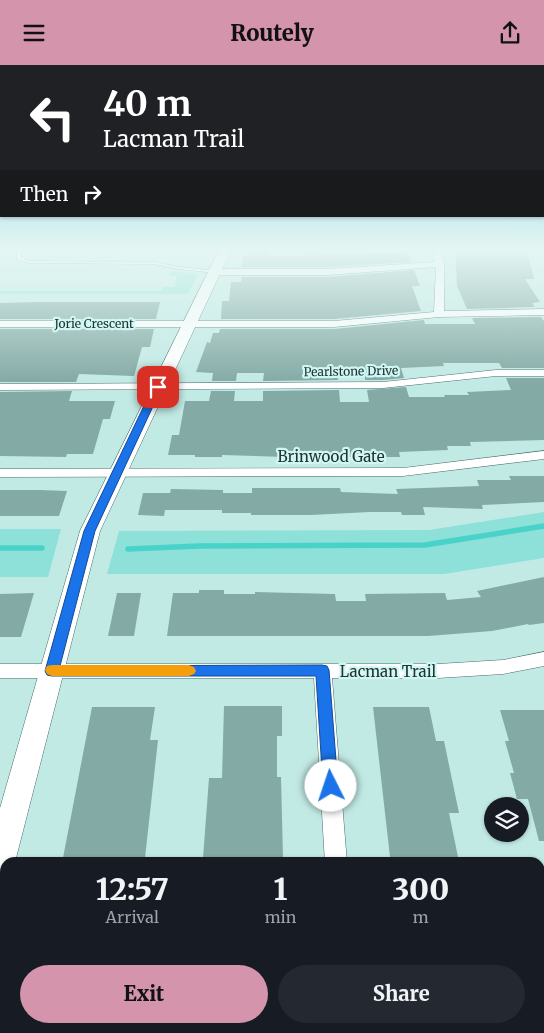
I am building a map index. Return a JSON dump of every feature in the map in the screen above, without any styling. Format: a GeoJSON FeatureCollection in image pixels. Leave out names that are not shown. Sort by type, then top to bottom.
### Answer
{"type":"FeatureCollection","features":[{"type":"Feature","properties":{"kind":"street"},"geometry":{"type":"LineString","coordinates":[[1,857],[90,531],[204,293]]}},
{"type":"Feature","properties":{"kind":"street"},"geometry":{"type":"LineString","coordinates":[[439,293],[439,314]]}},
{"type":"Feature","properties":{"kind":"street","name":"Jorie Crescent"},"geometry":{"type":"LineString","coordinates":[[0,324],[334,324],[439,314],[544,313]]}},
{"type":"Feature","properties":{"kind":"street","name":"Pearlstone Drive"},"geometry":{"type":"LineString","coordinates":[[0,387],[382,385],[496,373],[544,373]]}},
{"type":"Feature","properties":{"kind":"street","name":"Brinwood Gate"},"geometry":{"type":"LineString","coordinates":[[117,473],[403,472],[544,455]]}},
{"type":"Feature","properties":{"kind":"street"},"geometry":{"type":"LineString","coordinates":[[0,473],[117,473]]}},
{"type":"Feature","properties":{"kind":"street","name":"Lacman Trail"},"geometry":{"type":"LineString","coordinates":[[0,671],[476,670],[544,659]]}},
{"type":"Feature","properties":{"kind":"street"},"geometry":{"type":"LineString","coordinates":[[322,670],[336,857]]}},
{"type":"Feature","properties":{"kind":"shaded area"},"geometry":{"type":"Polygon","coordinates":[[[0,293],[188,293],[188,294],[0,293]]]}},
{"type":"Feature","properties":{"kind":"shaded area"},"geometry":{"type":"Polygon","coordinates":[[[544,512],[544,558],[444,574],[107,574],[119,531],[429,530],[544,512]]]}},
{"type":"Feature","properties":{"kind":"shaded area"},"geometry":{"type":"Polygon","coordinates":[[[0,529],[61,529],[48,577],[0,577],[0,529]]]}},
{"type":"Feature","properties":{"kind":"building"},"geometry":{"type":"Polygon","coordinates":[[[230,293],[415,293],[421,311],[334,319],[221,319],[222,301],[229,301],[230,293]]]}},
{"type":"Feature","properties":{"kind":"building"},"geometry":{"type":"Polygon","coordinates":[[[460,293],[534,293],[540,302],[532,303],[535,307],[467,309],[460,293]]]}},
{"type":"Feature","properties":{"kind":"building"},"geometry":{"type":"Polygon","coordinates":[[[160,302],[156,319],[0,319],[0,303],[160,302]]]}},
{"type":"Feature","properties":{"kind":"building"},"geometry":{"type":"Polygon","coordinates":[[[541,317],[544,321],[544,368],[502,368],[499,363],[443,363],[444,366],[401,368],[404,378],[383,380],[365,380],[365,375],[337,375],[338,380],[263,381],[264,373],[237,373],[236,381],[212,381],[213,373],[196,372],[207,342],[210,343],[213,333],[219,333],[220,329],[334,329],[424,320],[425,324],[475,324],[472,318],[541,317]]]}},
{"type":"Feature","properties":{"kind":"building"},"geometry":{"type":"Polygon","coordinates":[[[0,329],[154,329],[150,347],[142,347],[134,376],[79,374],[76,382],[0,382],[0,329]]]}},
{"type":"Feature","properties":{"kind":"building"},"geometry":{"type":"Polygon","coordinates":[[[506,378],[544,378],[544,440],[470,442],[471,446],[447,446],[448,450],[399,452],[400,457],[222,455],[222,457],[195,457],[195,455],[168,455],[172,435],[179,435],[185,401],[209,401],[211,391],[235,391],[234,401],[263,401],[263,391],[339,390],[340,402],[369,402],[367,390],[406,387],[409,397],[445,397],[444,395],[469,395],[467,392],[511,390],[506,378]]]}},
{"type":"Feature","properties":{"kind":"building"},"geometry":{"type":"Polygon","coordinates":[[[72,391],[69,401],[115,401],[110,419],[103,419],[93,454],[67,454],[66,457],[0,456],[0,392],[72,391]]]}},
{"type":"Feature","properties":{"kind":"building"},"geometry":{"type":"Polygon","coordinates":[[[509,476],[544,476],[544,502],[482,505],[483,509],[423,507],[425,515],[402,515],[401,512],[370,512],[311,515],[251,515],[251,513],[222,513],[222,510],[165,510],[164,516],[138,515],[143,493],[170,493],[171,489],[223,490],[223,493],[252,493],[252,488],[340,488],[341,492],[398,494],[396,489],[479,486],[477,480],[511,480],[509,476]]]}},
{"type":"Feature","properties":{"kind":"building"},"geometry":{"type":"Polygon","coordinates":[[[0,490],[67,491],[59,516],[0,516],[0,490]]]}},
{"type":"Feature","properties":{"kind":"building"},"geometry":{"type":"Polygon","coordinates":[[[544,577],[544,623],[492,631],[428,636],[167,636],[173,593],[199,593],[199,590],[224,590],[224,594],[255,594],[255,592],[335,594],[336,601],[366,601],[365,594],[445,593],[447,600],[481,597],[477,591],[544,577]]]}},
{"type":"Feature","properties":{"kind":"building"},"geometry":{"type":"Polygon","coordinates":[[[34,593],[21,637],[0,637],[0,594],[34,593]]]}},
{"type":"Feature","properties":{"kind":"building"},"geometry":{"type":"Polygon","coordinates":[[[117,593],[141,593],[134,636],[108,636],[117,593]]]}},
{"type":"Feature","properties":{"kind":"building"},"geometry":{"type":"Polygon","coordinates":[[[224,706],[282,706],[282,736],[277,736],[277,777],[281,777],[283,857],[203,857],[209,778],[222,778],[224,706]]]}},
{"type":"Feature","properties":{"kind":"building"},"geometry":{"type":"Polygon","coordinates":[[[92,707],[155,707],[150,740],[158,740],[145,857],[63,857],[92,707]]]}},
{"type":"Feature","properties":{"kind":"building"},"geometry":{"type":"Polygon","coordinates":[[[373,707],[429,707],[436,741],[444,741],[459,813],[449,813],[458,857],[390,857],[373,707]]]}},
{"type":"Feature","properties":{"kind":"building"},"geometry":{"type":"Polygon","coordinates":[[[500,710],[544,710],[544,841],[539,841],[529,797],[516,797],[510,773],[514,773],[505,741],[509,741],[500,710]]]}},
{"type":"Feature","properties":{"kind":"waterway"},"geometry":{"type":"LineString","coordinates":[[128,549],[200,546],[425,545],[544,526]]}},
{"type":"Feature","properties":{"kind":"waterway"},"geometry":{"type":"LineString","coordinates":[[0,548],[42,548]]}},
{"type":"Feature","properties":{"kind":"slow traffic"},"geometry":{"type":"LineString","coordinates":[[52,670],[189,671]]}},
{"type":"Feature","properties":{"kind":"route"},"geometry":{"type":"LineString","coordinates":[[158,387],[90,531],[52,671],[322,670],[331,786]]}}]}
